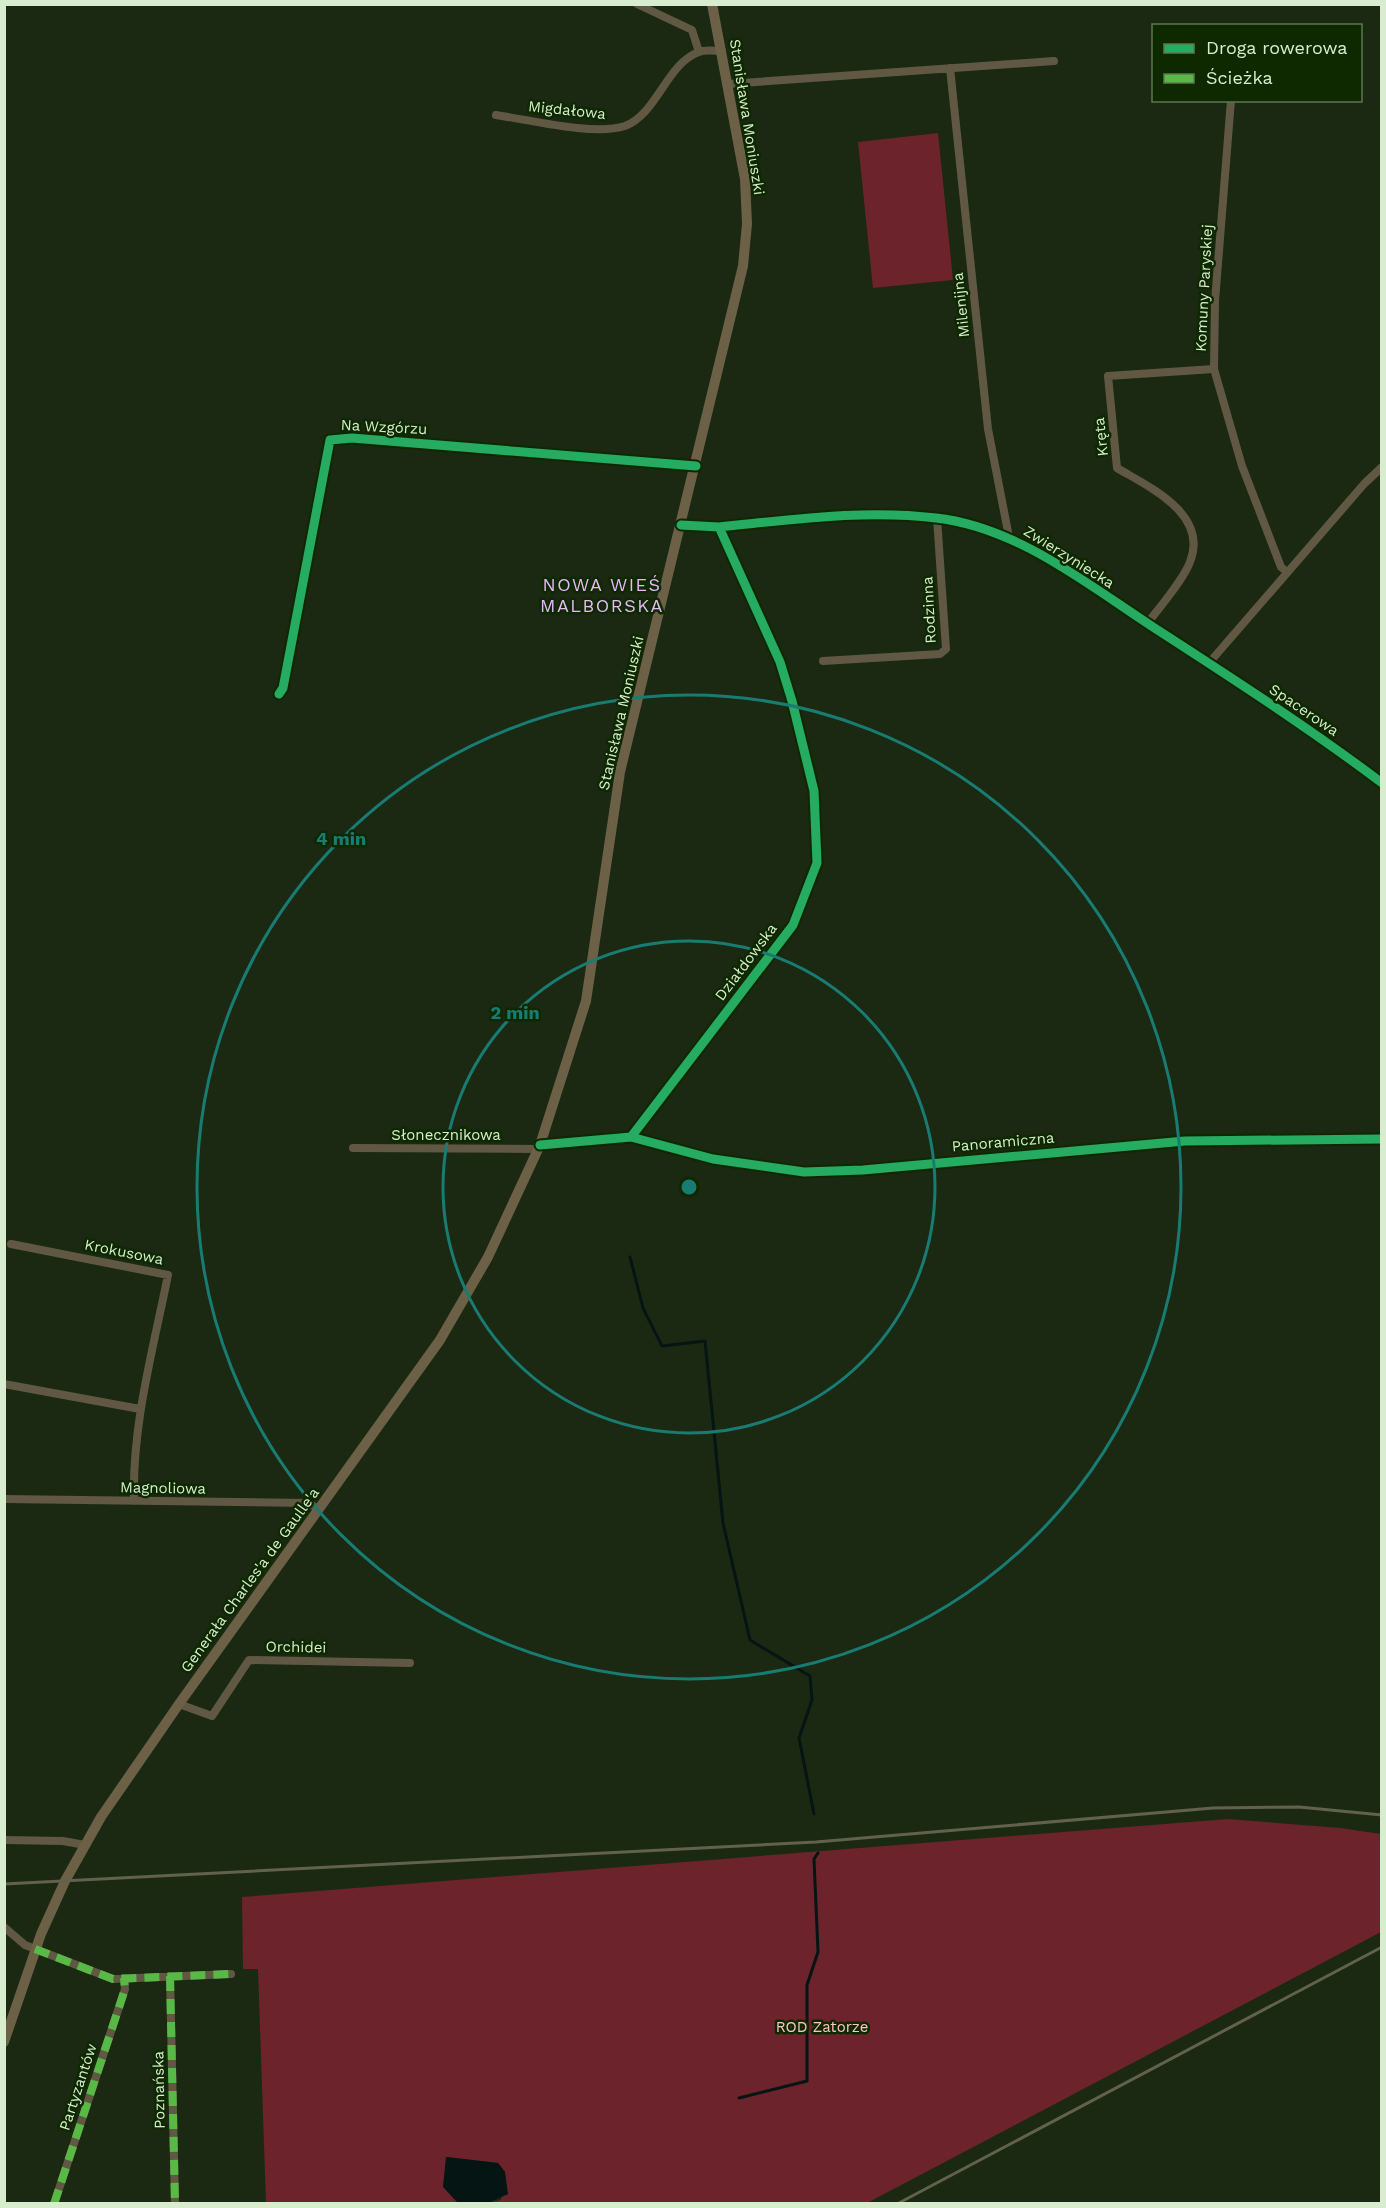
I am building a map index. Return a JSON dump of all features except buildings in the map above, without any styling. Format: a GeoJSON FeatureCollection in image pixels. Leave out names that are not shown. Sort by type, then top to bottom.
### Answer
{"type":"FeatureCollection","features":[{"type":"Feature","properties":{"kind":"main road","name":"Stanisława Moniuszki"},"geometry":{"type":"LineString","coordinates":[[539,1147],[586,1000],[620,772],[743,266],[747,224],[744,179],[712,4]]}},
{"type":"Feature","properties":{"kind":"main road","name":"Generała Charles'a de Gaulle'a"},"geometry":{"type":"LineString","coordinates":[[4,2042],[35,1949],[58,1896],[85,1845],[179,1704],[440,1340],[488,1257],[539,1147]]}},
{"type":"Feature","properties":{"kind":"street"},"geometry":{"type":"LineString","coordinates":[[637,4],[692,30],[699,52],[722,51]]}},
{"type":"Feature","properties":{"kind":"street","name":"Migdałowa"},"geometry":{"type":"LineString","coordinates":[[496,115],[595,129],[626,125],[640,118],[680,67],[699,52]]}},
{"type":"Feature","properties":{"kind":"street"},"geometry":{"type":"LineString","coordinates":[[728,84],[1054,62]]}},
{"type":"Feature","properties":{"kind":"street","name":"Milenijna"},"geometry":{"type":"LineString","coordinates":[[950,68],[988,429],[1009,537]]}},
{"type":"Feature","properties":{"kind":"street","name":"Komuny Paryskiej"},"geometry":{"type":"LineString","coordinates":[[1231,102],[1215,301],[1214,369],[1242,466],[1281,567],[1287,572]]}},
{"type":"Feature","properties":{"kind":"street","name":"Kręta"},"geometry":{"type":"LineString","coordinates":[[1147,624],[1190,562],[1193,544],[1190,527],[1180,510],[1154,489],[1117,468],[1108,376],[1214,369]]}},
{"type":"Feature","properties":{"kind":"street","name":"Na Wzgórzu"},"geometry":{"type":"LineString","coordinates":[[279,694],[283,688],[330,440],[352,438],[696,466]]}},
{"type":"Feature","properties":{"kind":"street"},"geometry":{"type":"LineString","coordinates":[[1209,663],[1364,484],[1382,467]]}},
{"type":"Feature","properties":{"kind":"street","name":"Zwierzyniecka"},"geometry":{"type":"LineString","coordinates":[[719,527],[847,515],[937,518],[1009,537],[1209,663]]}},
{"type":"Feature","properties":{"kind":"street","name":"Rodzinna"},"geometry":{"type":"LineString","coordinates":[[823,661],[940,654],[946,649],[937,518]]}},
{"type":"Feature","properties":{"kind":"street"},"geometry":{"type":"LineString","coordinates":[[681,525],[719,527]]}},
{"type":"Feature","properties":{"kind":"street","name":"Działdowska"},"geometry":{"type":"LineString","coordinates":[[631,1137],[793,925],[817,863],[814,791],[792,701],[780,662],[719,527]]}},
{"type":"Feature","properties":{"kind":"street","name":"Spacerowa"},"geometry":{"type":"LineString","coordinates":[[1209,663],[1382,783]]}},
{"type":"Feature","properties":{"kind":"street"},"geometry":{"type":"LineString","coordinates":[[539,1147],[631,1137]]}},
{"type":"Feature","properties":{"kind":"street","name":"Panoramiczna"},"geometry":{"type":"LineString","coordinates":[[631,1137],[713,1159],[804,1172],[863,1170],[1185,1141],[1382,1139]]}},
{"type":"Feature","properties":{"kind":"street","name":"Słonecznikowa"},"geometry":{"type":"LineString","coordinates":[[353,1148],[539,1147]]}},
{"type":"Feature","properties":{"kind":"street","name":"Krokusowa"},"geometry":{"type":"LineString","coordinates":[[11,1244],[168,1275],[140,1409],[133,1465],[134,1501]]}},
{"type":"Feature","properties":{"kind":"street"},"geometry":{"type":"LineString","coordinates":[[4,1384],[140,1409]]}},
{"type":"Feature","properties":{"kind":"street","name":"Magnoliowa"},"geometry":{"type":"LineString","coordinates":[[4,1499],[309,1503],[319,1510]]}},
{"type":"Feature","properties":{"kind":"street","name":"Orchidei"},"geometry":{"type":"LineString","coordinates":[[179,1704],[212,1716],[249,1660],[410,1663]]}},
{"type":"Feature","properties":{"kind":"street"},"geometry":{"type":"LineString","coordinates":[[4,1840],[63,1841],[85,1845]]}},
{"type":"Feature","properties":{"kind":"street"},"geometry":{"type":"LineString","coordinates":[[4,1927],[17,1940],[35,1949],[113,1979],[231,1974]]}},
{"type":"Feature","properties":{"kind":"street","name":"Poznańska"},"geometry":{"type":"LineString","coordinates":[[170,1976],[175,2204]]}},
{"type":"Feature","properties":{"kind":"street","name":"Partyzantów"},"geometry":{"type":"LineString","coordinates":[[54,2204],[125,1989],[124,1978]]}},
{"type":"Feature","properties":{"kind":"green space"},"geometry":{"type":"Polygon","coordinates":[[[938,133],[953,280],[873,288],[858,142],[938,133]]]}},
{"type":"Feature","properties":{"kind":"green space","name":"ROD Zatorze"},"geometry":{"type":"Polygon","coordinates":[[[1228,1819],[1340,1828],[1381,1834],[1381,1932],[867,2203],[488,2203],[501,2200],[505,2172],[498,2163],[447,2157],[457,2202],[466,2203],[266,2203],[258,1969],[243,1969],[242,1897],[1228,1819]]]}},
{"type":"Feature","properties":{"kind":"shaded area"},"geometry":{"type":"Polygon","coordinates":[[[446,2157],[498,2163],[505,2172],[508,2194],[488,2203],[457,2202],[443,2187],[446,2157]]]}},
{"type":"Feature","properties":{"kind":"waterway"},"geometry":{"type":"LineString","coordinates":[[630,1257],[643,1308],[662,1346],[705,1341],[723,1523],[750,1640],[810,1676],[812,1700],[799,1738],[814,1814]]}},
{"type":"Feature","properties":{"kind":"waterway"},"geometry":{"type":"LineString","coordinates":[[739,2098],[807,2081],[807,1985],[818,1952],[814,1859],[818,1853]]}},
{"type":"Feature","properties":{"kind":"railway"},"geometry":{"type":"LineString","coordinates":[[4,1884],[816,1842],[1213,1808],[1299,1807],[1382,1815]]}},
{"type":"Feature","properties":{"kind":"railway"},"geometry":{"type":"LineString","coordinates":[[897,2204],[1382,1947]]}},
{"type":"Feature","properties":{"kind":"marked path"},"geometry":{"type":"LineString","coordinates":[[35,1949],[113,1979],[231,1974]]}},
{"type":"Feature","properties":{"kind":"marked path"},"geometry":{"type":"LineString","coordinates":[[170,1976],[175,2204]]}},
{"type":"Feature","properties":{"kind":"marked path"},"geometry":{"type":"LineString","coordinates":[[54,2204],[125,1989],[124,1978]]}},
{"type":"Feature","properties":{"kind":"cycle path"},"geometry":{"type":"LineString","coordinates":[[279,694],[283,688],[330,440],[352,438],[696,466]]}},
{"type":"Feature","properties":{"kind":"cycle path"},"geometry":{"type":"LineString","coordinates":[[719,527],[827,516],[882,515],[936,518],[995,533],[1023,545],[1077,576],[1269,703],[1382,783]]}},
{"type":"Feature","properties":{"kind":"cycle path"},"geometry":{"type":"LineString","coordinates":[[540,1145],[631,1137],[793,925],[817,863],[814,791],[780,662],[719,527],[681,525]]}},
{"type":"Feature","properties":{"kind":"cycle path"},"geometry":{"type":"LineString","coordinates":[[631,1137],[713,1159],[804,1172],[863,1170],[1185,1141],[1382,1139]]}},
{"type":"Feature","properties":{"kind":"district","name":"NOWA WIEŚ MALBORSKA"},"geometry":{"type":"Point","coordinates":[602,595]}}]}
